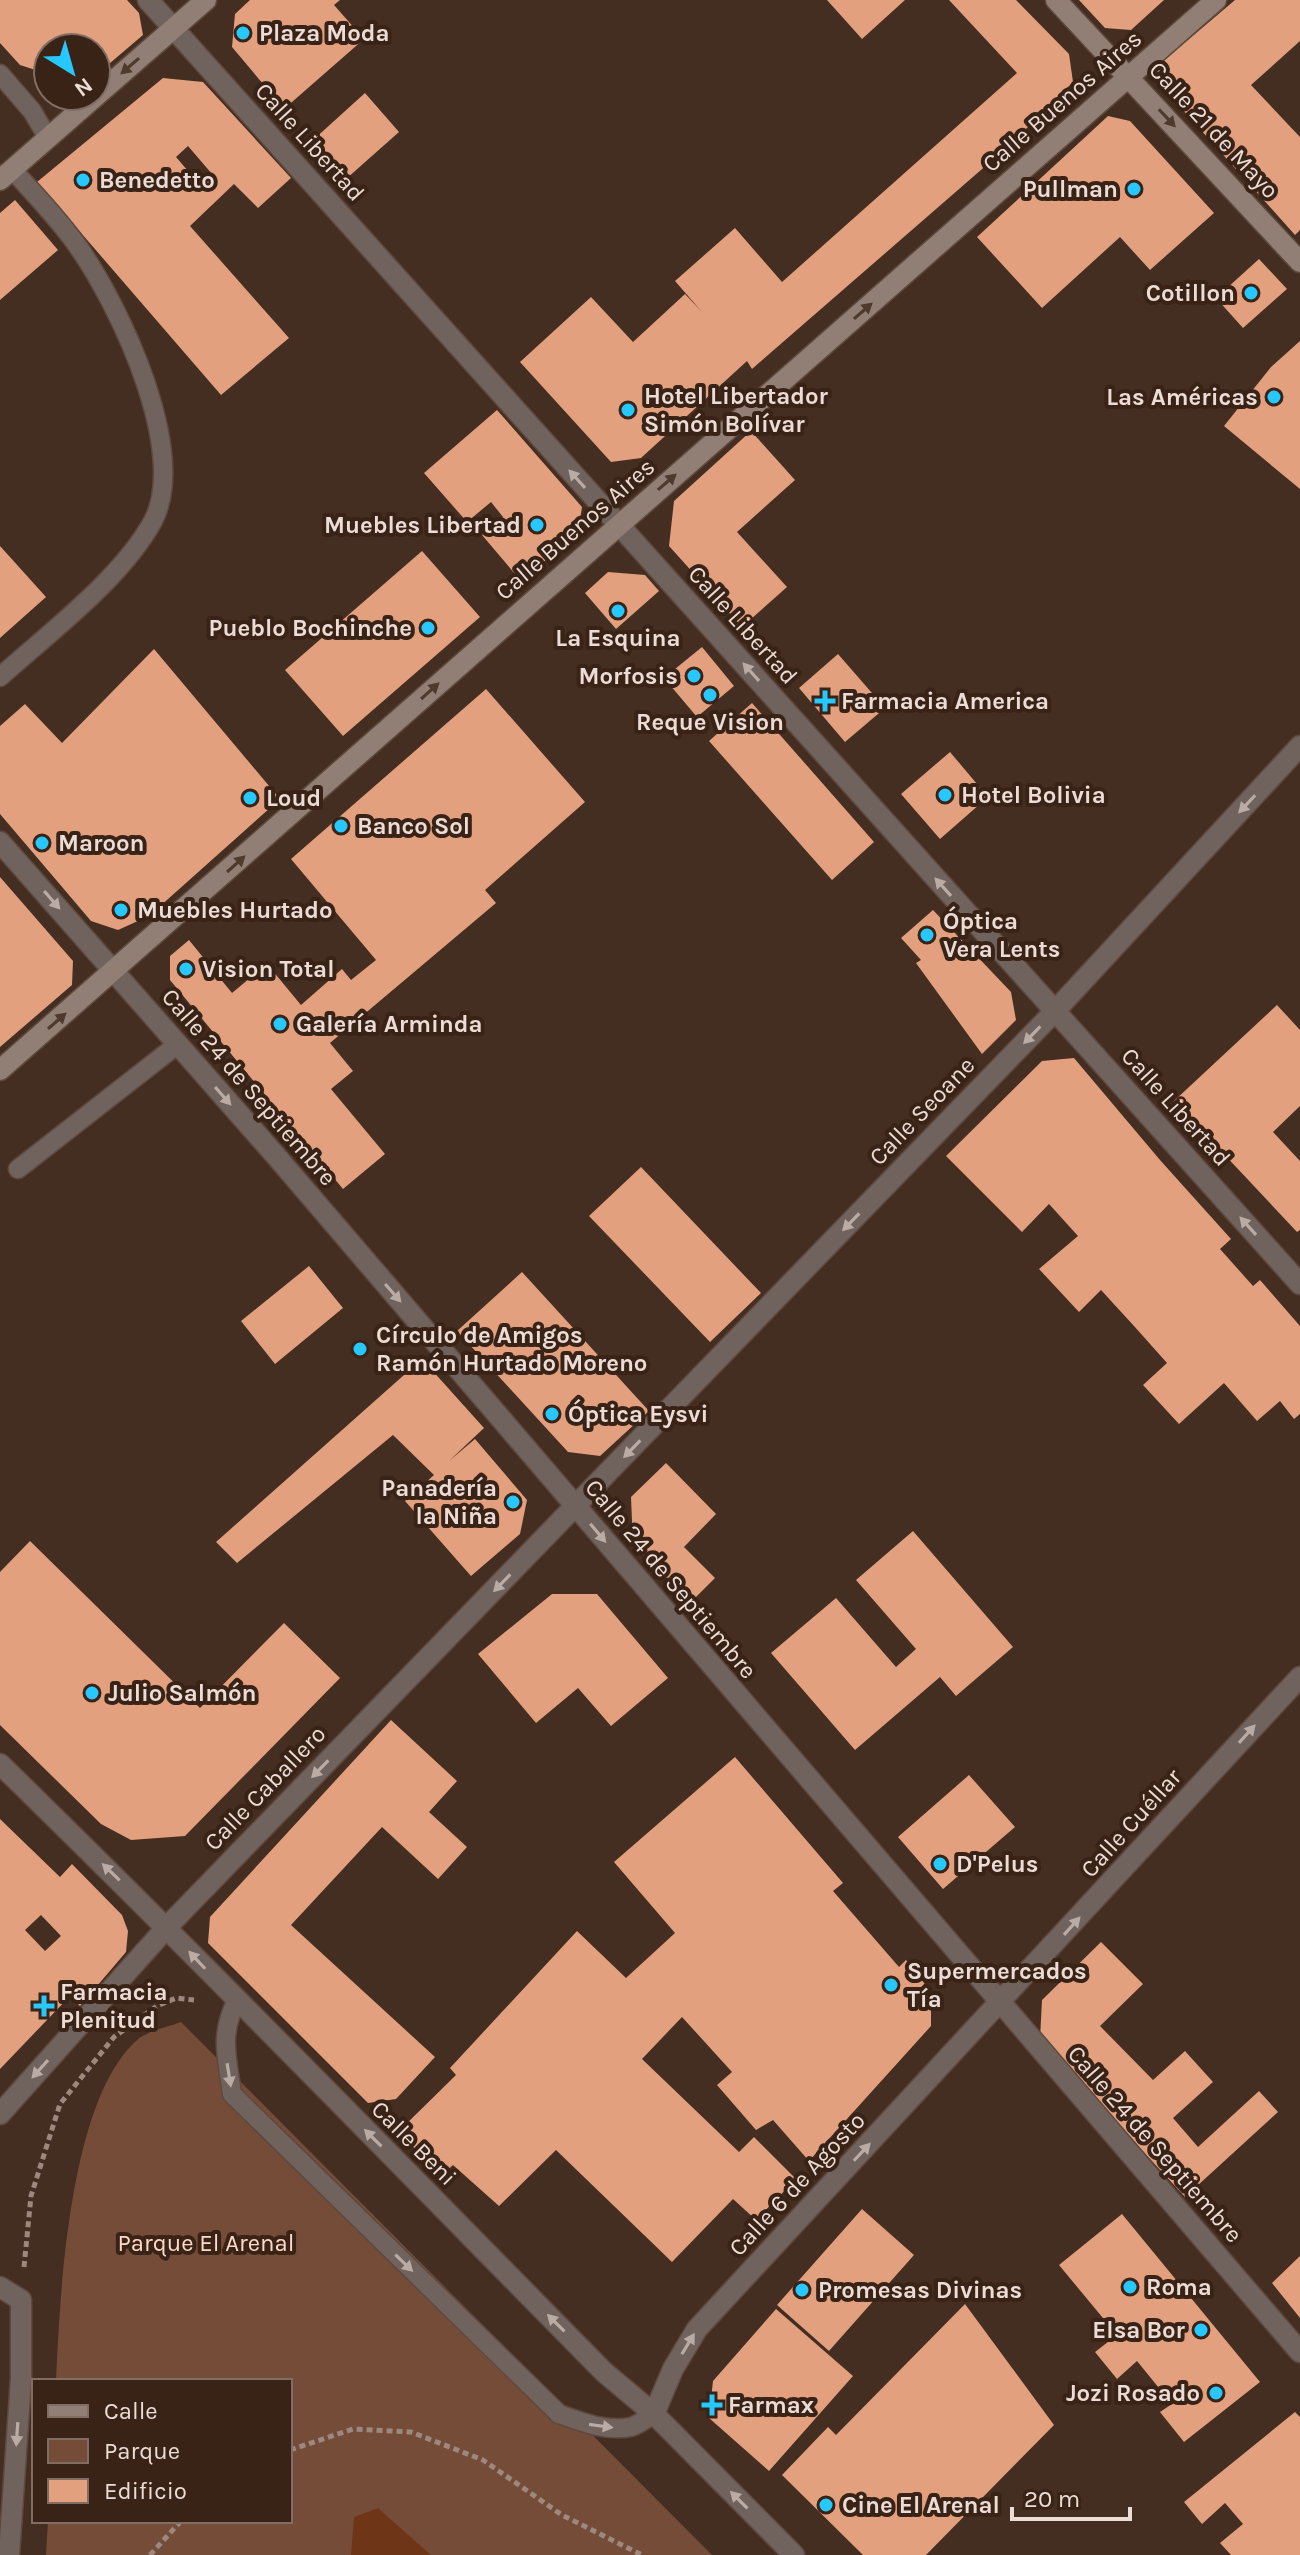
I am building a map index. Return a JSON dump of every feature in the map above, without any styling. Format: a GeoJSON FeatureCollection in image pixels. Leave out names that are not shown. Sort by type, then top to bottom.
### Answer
{"type":"FeatureCollection","features":[{"type":"Feature","properties":{"kind":"street","name":"Calle Libertad"},"geometry":{"type":"LineString","coordinates":[[148,0],[1300,1284]]}},
{"type":"Feature","properties":{"kind":"street"},"geometry":{"type":"LineString","coordinates":[[112,82],[206,0]]}},
{"type":"Feature","properties":{"kind":"street","name":"Calle 21 de Mayo"},"geometry":{"type":"LineString","coordinates":[[1056,0],[1300,262]]}},
{"type":"Feature","properties":{"kind":"street","name":"Calle Buenos Aires"},"geometry":{"type":"LineString","coordinates":[[0,1070],[1216,0]]}},
{"type":"Feature","properties":{"kind":"street"},"geometry":{"type":"LineString","coordinates":[[6,174],[78,112]]}},
{"type":"Feature","properties":{"kind":"street","name":"Calle Seoane"},"geometry":{"type":"LineString","coordinates":[[576,1507],[1055,1011],[1300,746]]}},
{"type":"Feature","properties":{"kind":"street","name":"Calle 24 de Septiembre"},"geometry":{"type":"LineString","coordinates":[[0,842],[178,1044],[1300,2352]]}},
{"type":"Feature","properties":{"kind":"street","name":"Calle Caballero"},"geometry":{"type":"LineString","coordinates":[[0,2114],[167,1927],[576,1507]]}},
{"type":"Feature","properties":{"kind":"street","name":"Calle Cuéllar"},"geometry":{"type":"LineString","coordinates":[[1000,2004],[1300,1677]]}},
{"type":"Feature","properties":{"kind":"street","name":"Calle Beni"},"geometry":{"type":"LineString","coordinates":[[0,1764],[167,1927],[604,2372],[654,2414],[794,2555]]}},
{"type":"Feature","properties":{"kind":"street","name":"Calle 6 de Agosto"},"geometry":{"type":"LineString","coordinates":[[654,2414],[673,2369],[697,2329],[1000,2004]]}},
{"type":"Feature","properties":{"kind":"street"},"geometry":{"type":"LineString","coordinates":[[0,2287],[21,2300],[21,2379],[9,2555]]}},
{"type":"Feature","properties":{"kind":"lane"},"geometry":{"type":"LineString","coordinates":[[0,74],[32,111],[48,138]]}},
{"type":"Feature","properties":{"kind":"lane"},"geometry":{"type":"LineString","coordinates":[[0,677],[124,565],[154,519],[164,481],[155,411],[120,316],[79,247],[6,174]]}},
{"type":"Feature","properties":{"kind":"lane"},"geometry":{"type":"LineString","coordinates":[[18,1169],[178,1044]]}},
{"type":"Feature","properties":{"kind":"lane"},"geometry":{"type":"LineString","coordinates":[[237,2000],[227,2019],[224,2039],[232,2094],[559,2414],[586,2424],[612,2428],[632,2427],[654,2414]]}},
{"type":"Feature","properties":{"kind":"path"},"geometry":{"type":"LineString","coordinates":[[21,2300],[31,2196],[60,2104],[114,2037],[125,2029],[157,2006],[176,1998],[203,2001]]}},
{"type":"Feature","properties":{"kind":"path"},"geometry":{"type":"LineString","coordinates":[[292,2449],[353,2429],[411,2432],[483,2460],[562,2515],[642,2555]]}},
{"type":"Feature","properties":{"kind":"path"},"geometry":{"type":"LineString","coordinates":[[150,2555],[179,2523]]}},
{"type":"Feature","properties":{"kind":"green space","name":"Parque El Arenal"},"geometry":{"type":"Polygon","coordinates":[[[181,2022],[712,2555],[46,2555],[48,2523],[292,2523],[292,2379],[56,2379],[65,2251],[82,2152],[96,2107],[113,2070],[136,2041],[151,2032],[181,2022]]]}},
{"type":"Feature","properties":{"kind":"shaded area"},"geometry":{"type":"Polygon","coordinates":[[[378,2508],[431,2555],[351,2555],[354,2517],[378,2508]]]}},
{"type":"Feature","properties":{"kind":"building"},"geometry":{"type":"Polygon","coordinates":[[[0,0],[127,0],[139,13],[143,35],[112,61],[112,32],[32,32],[32,69],[20,65],[0,43],[0,0]]]}},
{"type":"Feature","properties":{"kind":"building"},"geometry":{"type":"Polygon","coordinates":[[[250,0],[340,0],[334,5],[364,39],[284,109],[232,47],[235,14],[250,0]]]}},
{"type":"Feature","properties":{"kind":"building"},"geometry":{"type":"Polygon","coordinates":[[[827,0],[905,0],[862,39],[827,0]]]}},
{"type":"Feature","properties":{"kind":"building"},"geometry":{"type":"Polygon","coordinates":[[[949,0],[1016,0],[1069,54],[1073,82],[1012,143],[752,369],[747,361],[641,458],[611,462],[520,362],[591,297],[633,342],[685,294],[702,312],[675,281],[735,228],[782,282],[1017,73],[949,0]]]}},
{"type":"Feature","properties":{"kind":"building"},"geometry":{"type":"Polygon","coordinates":[[[1079,0],[1164,0],[1131,30],[1105,28],[1079,0]]]}},
{"type":"Feature","properties":{"kind":"building"},"geometry":{"type":"Polygon","coordinates":[[[1235,0],[1300,0],[1300,41],[1251,85],[1300,137],[1300,230],[1295,235],[1156,80],[1156,67],[1235,0]]]}},
{"type":"Feature","properties":{"kind":"building"},"geometry":{"type":"Polygon","coordinates":[[[163,78],[203,82],[291,178],[258,208],[234,184],[190,226],[289,338],[221,395],[37,182],[163,78]],[[188,146],[176,157],[200,185],[212,174],[188,146]]]}},
{"type":"Feature","properties":{"kind":"building"},"geometry":{"type":"Polygon","coordinates":[[[365,93],[399,132],[346,179],[312,141],[365,93]]]}},
{"type":"Feature","properties":{"kind":"building"},"geometry":{"type":"Polygon","coordinates":[[[1108,116],[1130,121],[1214,213],[1150,270],[1120,237],[1042,308],[977,237],[1108,116]]]}},
{"type":"Feature","properties":{"kind":"building"},"geometry":{"type":"Polygon","coordinates":[[[15,200],[58,250],[0,300],[0,213],[15,200]]]}},
{"type":"Feature","properties":{"kind":"building","name":"Cotillon"},"geometry":{"type":"Polygon","coordinates":[[[1259,259],[1287,289],[1243,328],[1216,298],[1259,259]]]}},
{"type":"Feature","properties":{"kind":"building","name":"Las Américas"},"geometry":{"type":"Polygon","coordinates":[[[1300,341],[1300,489],[1224,426],[1271,367],[1300,341]]]}},
{"type":"Feature","properties":{"kind":"building"},"geometry":{"type":"Polygon","coordinates":[[[497,410],[582,507],[578,533],[521,581],[482,535],[503,517],[491,502],[467,522],[424,473],[497,410]]]}},
{"type":"Feature","properties":{"kind":"building"},"geometry":{"type":"Polygon","coordinates":[[[751,431],[795,480],[737,532],[787,587],[742,627],[669,546],[674,501],[751,431]]]}},
{"type":"Feature","properties":{"kind":"building"},"geometry":{"type":"Polygon","coordinates":[[[0,546],[46,597],[0,638],[0,546]]]}},
{"type":"Feature","properties":{"kind":"building"},"geometry":{"type":"Polygon","coordinates":[[[422,551],[480,617],[343,736],[285,670],[422,551]]]}},
{"type":"Feature","properties":{"kind":"building","name":"La Esquina"},"geometry":{"type":"Polygon","coordinates":[[[608,572],[645,575],[659,591],[616,629],[585,593],[608,572]]]}},
{"type":"Feature","properties":{"kind":"building","name":"Morfosis"},"geometry":{"type":"Polygon","coordinates":[[[702,647],[734,686],[697,717],[664,678],[702,647]]]}},
{"type":"Feature","properties":{"kind":"building"},"geometry":{"type":"Polygon","coordinates":[[[154,649],[280,799],[149,916],[118,930],[91,921],[0,814],[0,726],[25,704],[62,743],[154,649]]]}},
{"type":"Feature","properties":{"kind":"building"},"geometry":{"type":"Polygon","coordinates":[[[838,654],[885,708],[845,742],[799,688],[838,654]]]}},
{"type":"Feature","properties":{"kind":"building"},"geometry":{"type":"Polygon","coordinates":[[[486,689],[585,802],[485,890],[496,903],[330,1043],[353,1071],[331,1089],[385,1154],[343,1189],[170,980],[170,956],[189,940],[232,993],[267,964],[301,1005],[342,969],[351,980],[376,960],[291,859],[486,689]]]}},
{"type":"Feature","properties":{"kind":"building"},"geometry":{"type":"Polygon","coordinates":[[[752,703],[874,842],[832,880],[709,741],[752,703]]]}},
{"type":"Feature","properties":{"kind":"building","name":"Hotel Bolivia"},"geometry":{"type":"Polygon","coordinates":[[[950,752],[988,797],[940,839],[901,794],[950,752]]]}},
{"type":"Feature","properties":{"kind":"building"},"geometry":{"type":"Polygon","coordinates":[[[0,877],[73,961],[72,985],[0,1047],[0,877]]]}},
{"type":"Feature","properties":{"kind":"building"},"geometry":{"type":"Polygon","coordinates":[[[933,910],[1011,992],[1016,1020],[982,1054],[916,963],[921,960],[901,938],[933,910]]]}},
{"type":"Feature","properties":{"kind":"building"},"geometry":{"type":"Polygon","coordinates":[[[1277,1005],[1300,1030],[1300,1106],[1273,1132],[1300,1161],[1300,1230],[1297,1232],[1174,1101],[1277,1005]]]}},
{"type":"Feature","properties":{"kind":"building"},"geometry":{"type":"Polygon","coordinates":[[[1074,1058],[1231,1239],[1220,1249],[1253,1286],[1260,1280],[1300,1326],[1300,1414],[1294,1419],[1280,1401],[1257,1421],[1224,1383],[1179,1424],[1143,1385],[1167,1363],[1134,1326],[1101,1290],[1079,1312],[1039,1269],[1078,1236],[1049,1204],[1022,1232],[946,1156],[1042,1061],[1074,1058]]]}},
{"type":"Feature","properties":{"kind":"building"},"geometry":{"type":"Polygon","coordinates":[[[641,1167],[761,1293],[710,1342],[589,1216],[641,1167]]]}},
{"type":"Feature","properties":{"kind":"building"},"geometry":{"type":"Polygon","coordinates":[[[309,1266],[343,1308],[275,1364],[241,1321],[309,1266]]]}},
{"type":"Feature","properties":{"kind":"building"},"geometry":{"type":"Polygon","coordinates":[[[522,1272],[649,1411],[600,1456],[568,1452],[457,1331],[522,1272]]]}},
{"type":"Feature","properties":{"kind":"building"},"geometry":{"type":"Polygon","coordinates":[[[422,1359],[484,1428],[449,1461],[475,1439],[527,1500],[520,1534],[471,1576],[405,1501],[434,1475],[393,1435],[237,1563],[216,1542],[422,1359]]]}},
{"type":"Feature","properties":{"kind":"building"},"geometry":{"type":"Polygon","coordinates":[[[666,1463],[716,1514],[684,1547],[715,1578],[691,1602],[633,1545],[631,1497],[666,1463]]]}},
{"type":"Feature","properties":{"kind":"building"},"geometry":{"type":"Polygon","coordinates":[[[913,1531],[1013,1647],[956,1696],[940,1677],[855,1750],[771,1653],[836,1598],[896,1667],[916,1649],[856,1580],[913,1531]]]}},
{"type":"Feature","properties":{"kind":"building","name":"Julio Salmón"},"geometry":{"type":"Polygon","coordinates":[[[30,1541],[200,1708],[284,1623],[340,1678],[185,1836],[131,1840],[101,1824],[0,1725],[0,1572],[30,1541]]]}},
{"type":"Feature","properties":{"kind":"building"},"geometry":{"type":"Polygon","coordinates":[[[552,1594],[597,1594],[668,1678],[611,1726],[578,1688],[536,1723],[478,1654],[552,1594]]]}},
{"type":"Feature","properties":{"kind":"building"},"geometry":{"type":"Polygon","coordinates":[[[391,1720],[457,1781],[429,1812],[467,1847],[438,1879],[382,1827],[291,1925],[435,2057],[396,2099],[368,2103],[208,1943],[210,1917],[391,1720]]]}},
{"type":"Feature","properties":{"kind":"building"},"geometry":{"type":"Polygon","coordinates":[[[735,1757],[843,1883],[833,1891],[899,1967],[906,1960],[931,1992],[931,2026],[809,2161],[773,2120],[756,2130],[717,2085],[732,2072],[682,2017],[642,2059],[739,2152],[754,2137],[796,2179],[756,2220],[733,2199],[672,2262],[556,2150],[499,2206],[453,2165],[442,2175],[398,2132],[456,2075],[450,2068],[577,1931],[626,1978],[675,1933],[614,1862],[735,1757]]]}},
{"type":"Feature","properties":{"kind":"building"},"geometry":{"type":"Polygon","coordinates":[[[969,1775],[1015,1827],[943,1889],[898,1837],[969,1775]]]}},
{"type":"Feature","properties":{"kind":"building"},"geometry":{"type":"Polygon","coordinates":[[[0,1819],[60,1877],[72,1864],[122,1915],[128,1931],[126,1952],[80,2006],[70,1996],[0,2069],[0,1819]],[[41,1915],[25,1930],[45,1951],[61,1936],[41,1915]]]}},
{"type":"Feature","properties":{"kind":"building"},"geometry":{"type":"Polygon","coordinates":[[[1101,1942],[1143,1984],[1100,2026],[1153,2080],[1185,2051],[1213,2082],[1173,2118],[1198,2147],[1259,2091],[1278,2112],[1185,2197],[1040,2039],[1042,2000],[1101,1942]]]}},
{"type":"Feature","properties":{"kind":"building"},"geometry":{"type":"Polygon","coordinates":[[[862,2209],[914,2255],[829,2351],[777,2305],[862,2209]]]}},
{"type":"Feature","properties":{"kind":"building"},"geometry":{"type":"Polygon","coordinates":[[[1122,2214],[1260,2382],[1184,2442],[1160,2412],[1172,2404],[1137,2361],[1117,2379],[1095,2352],[1117,2335],[1059,2265],[1122,2214]]]}},
{"type":"Feature","properties":{"kind":"building"},"geometry":{"type":"Polygon","coordinates":[[[1300,2256],[1300,2318],[1272,2283],[1300,2256]]]}},
{"type":"Feature","properties":{"kind":"building"},"geometry":{"type":"Polygon","coordinates":[[[965,2304],[1054,2425],[926,2555],[863,2555],[782,2475],[828,2427],[836,2435],[965,2304]]]}},
{"type":"Feature","properties":{"kind":"building"},"geometry":{"type":"Polygon","coordinates":[[[776,2309],[853,2376],[769,2471],[709,2418],[713,2381],[776,2309]]]}},
{"type":"Feature","properties":{"kind":"building"},"geometry":{"type":"Polygon","coordinates":[[[1295,2412],[1300,2417],[1300,2555],[1231,2555],[1220,2543],[1243,2524],[1225,2503],[1202,2524],[1184,2502],[1295,2412]]]}},
{"type":"Feature","properties":{"kind":"place","name":"Plaza Moda"},"geometry":{"type":"Point","coordinates":[243,33]}},
{"type":"Feature","properties":{"kind":"place","name":"Benedetto"},"geometry":{"type":"Point","coordinates":[83,180]}},
{"type":"Feature","properties":{"kind":"place","name":"Pullman"},"geometry":{"type":"Point","coordinates":[1134,189]}},
{"type":"Feature","properties":{"kind":"place","name":"Cotillon"},"geometry":{"type":"Point","coordinates":[1251,293]}},
{"type":"Feature","properties":{"kind":"place","name":"Las Américas"},"geometry":{"type":"Point","coordinates":[1274,397]}},
{"type":"Feature","properties":{"kind":"place","name":"Hotel Libertador Simón Bolívar"},"geometry":{"type":"Point","coordinates":[628,410]}},
{"type":"Feature","properties":{"kind":"place","name":"Muebles Libertad"},"geometry":{"type":"Point","coordinates":[537,525]}},
{"type":"Feature","properties":{"kind":"place","name":"La Esquina"},"geometry":{"type":"Point","coordinates":[618,611]}},
{"type":"Feature","properties":{"kind":"place","name":"Pueblo Bochinche"},"geometry":{"type":"Point","coordinates":[428,628]}},
{"type":"Feature","properties":{"kind":"place","name":"Morfosis"},"geometry":{"type":"Point","coordinates":[694,676]}},
{"type":"Feature","properties":{"kind":"place","name":"Reque Vision"},"geometry":{"type":"Point","coordinates":[710,695]}},
{"type":"Feature","properties":{"kind":"place","name":"Farmacia America"},"geometry":{"type":"Point","coordinates":[825,701]}},
{"type":"Feature","properties":{"kind":"place","name":"Hotel Bolivia"},"geometry":{"type":"Point","coordinates":[945,795]}},
{"type":"Feature","properties":{"kind":"place","name":"Loud"},"geometry":{"type":"Point","coordinates":[250,798]}},
{"type":"Feature","properties":{"kind":"place","name":"Banco Sol"},"geometry":{"type":"Point","coordinates":[341,826]}},
{"type":"Feature","properties":{"kind":"place","name":"Maroon"},"geometry":{"type":"Point","coordinates":[42,843]}},
{"type":"Feature","properties":{"kind":"place","name":"Muebles Hurtado"},"geometry":{"type":"Point","coordinates":[121,910]}},
{"type":"Feature","properties":{"kind":"place","name":"Óptica Vera Lents"},"geometry":{"type":"Point","coordinates":[927,935]}},
{"type":"Feature","properties":{"kind":"place","name":"Vision Total"},"geometry":{"type":"Point","coordinates":[186,969]}},
{"type":"Feature","properties":{"kind":"place","name":"Galería Arminda"},"geometry":{"type":"Point","coordinates":[280,1024]}},
{"type":"Feature","properties":{"kind":"place","name":"Círculo de Amigos Ramón Hurtado Moreno"},"geometry":{"type":"Point","coordinates":[360,1349]}},
{"type":"Feature","properties":{"kind":"place","name":"Óptica Eysvi"},"geometry":{"type":"Point","coordinates":[552,1414]}},
{"type":"Feature","properties":{"kind":"place","name":"Panadería la Niña"},"geometry":{"type":"Point","coordinates":[513,1502]}},
{"type":"Feature","properties":{"kind":"place","name":"Julio Salmón"},"geometry":{"type":"Point","coordinates":[92,1693]}},
{"type":"Feature","properties":{"kind":"place","name":"D'Pelus"},"geometry":{"type":"Point","coordinates":[940,1864]}},
{"type":"Feature","properties":{"kind":"place","name":"Supermercados Tía"},"geometry":{"type":"Point","coordinates":[891,1985]}},
{"type":"Feature","properties":{"kind":"place","name":"Farmacia Plenitud"},"geometry":{"type":"Point","coordinates":[44,2006]}},
{"type":"Feature","properties":{"kind":"place","name":"Roma"},"geometry":{"type":"Point","coordinates":[1130,2287]}},
{"type":"Feature","properties":{"kind":"place","name":"Promesas Divinas"},"geometry":{"type":"Point","coordinates":[802,2290]}},
{"type":"Feature","properties":{"kind":"place","name":"Elsa Bor"},"geometry":{"type":"Point","coordinates":[1201,2330]}},
{"type":"Feature","properties":{"kind":"place","name":"Jozi Rosado"},"geometry":{"type":"Point","coordinates":[1216,2393]}},
{"type":"Feature","properties":{"kind":"place","name":"Farmax"},"geometry":{"type":"Point","coordinates":[712,2405]}},
{"type":"Feature","properties":{"kind":"place","name":"Cine El Arenal"},"geometry":{"type":"Point","coordinates":[826,2505]}}]}
